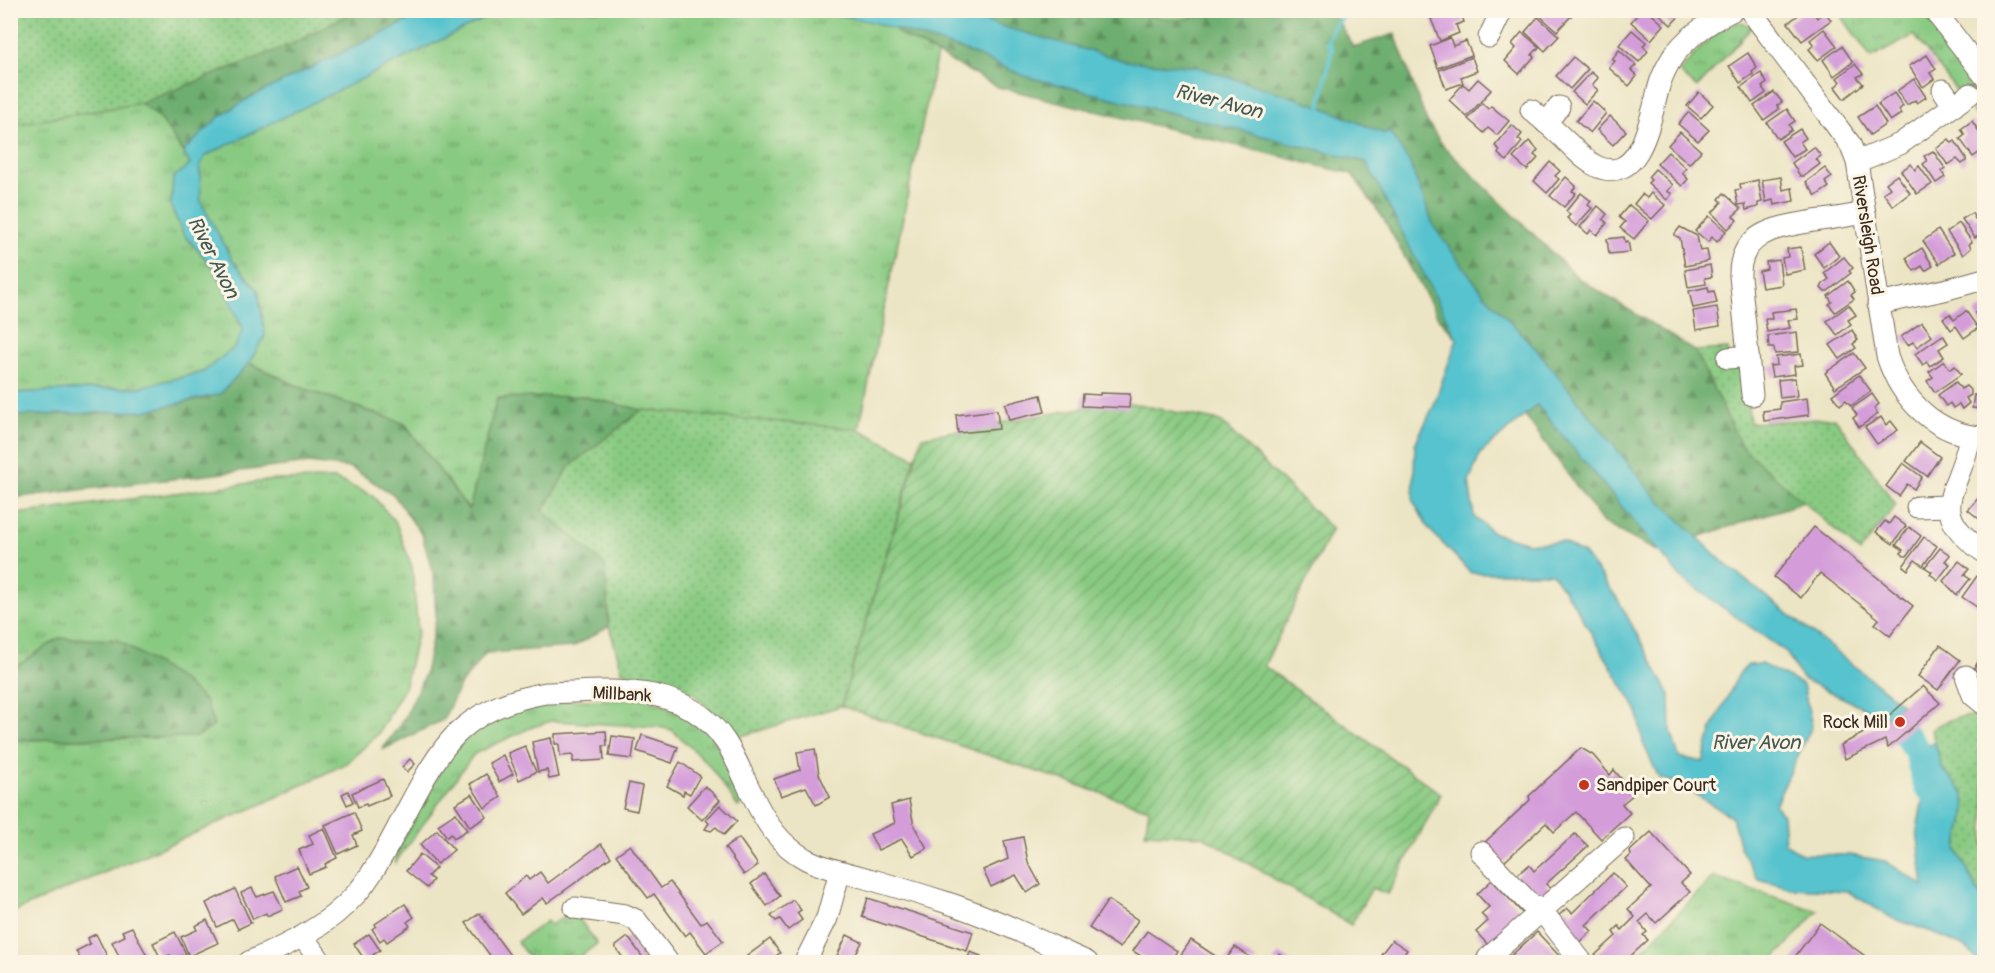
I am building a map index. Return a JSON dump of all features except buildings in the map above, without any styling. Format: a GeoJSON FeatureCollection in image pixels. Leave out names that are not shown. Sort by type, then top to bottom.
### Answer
{"type":"FeatureCollection","features":[{"type":"Feature","properties":{"kind":"street"},"geometry":{"type":"LineString","coordinates":[[1489,37],[1502,10]]}},
{"type":"Feature","properties":{"kind":"street"},"geometry":{"type":"LineString","coordinates":[[1545,113],[1590,163],[1610,171],[1630,164],[1644,140],[1660,82],[1674,56],[1687,41],[1733,10]]}},
{"type":"Feature","properties":{"kind":"street","name":"Riversleigh Road"},"geometry":{"type":"LineString","coordinates":[[1750,10],[1850,144],[1857,162],[1878,303],[1887,356],[1892,371],[1916,406],[1936,422],[1954,432],[1977,437]]}},
{"type":"Feature","properties":{"kind":"street"},"geometry":{"type":"LineString","coordinates":[[1934,10],[1984,75]]}},
{"type":"Feature","properties":{"kind":"street"},"geometry":{"type":"LineString","coordinates":[[1857,162],[1900,144],[1956,96]]}},
{"type":"Feature","properties":{"kind":"street"},"geometry":{"type":"LineString","coordinates":[[1752,395],[1738,357],[1742,256],[1749,245],[1764,233],[1777,228],[1865,213]]}},
{"type":"Feature","properties":{"kind":"street"},"geometry":{"type":"LineString","coordinates":[[1878,303],[1944,290],[1984,279]]}},
{"type":"Feature","properties":{"kind":"street"},"geometry":{"type":"LineString","coordinates":[[1977,437],[1967,453],[1949,506],[1957,529],[1984,552]]}},
{"type":"Feature","properties":{"kind":"street"},"geometry":{"type":"LineString","coordinates":[[1917,507],[1949,506]]}},
{"type":"Feature","properties":{"kind":"street"},"geometry":{"type":"LineString","coordinates":[[1966,676],[1973,695],[1984,704]]}},
{"type":"Feature","properties":{"kind":"street","name":"Millbank"},"geometry":{"type":"LineString","coordinates":[[249,963],[303,937],[344,907],[368,879],[438,757],[451,740],[477,718],[520,698],[546,693],[640,692],[659,696],[692,710],[713,727],[726,742],[760,811],[775,833],[803,858],[980,914],[1087,963]]}},
{"type":"Feature","properties":{"kind":"street"},"geometry":{"type":"LineString","coordinates":[[1488,958],[1624,838]]}},
{"type":"Feature","properties":{"kind":"street"},"geometry":{"type":"LineString","coordinates":[[1481,852],[1529,903],[1542,911],[1582,963]]}},
{"type":"Feature","properties":{"kind":"street"},"geometry":{"type":"LineString","coordinates":[[805,963],[828,918],[840,871]]}},
{"type":"Feature","properties":{"kind":"street"},"geometry":{"type":"LineString","coordinates":[[575,908],[625,915],[636,920],[668,963]]}},
{"type":"Feature","properties":{"kind":"street"},"geometry":{"type":"LineString","coordinates":[[303,937],[321,963]]}},
{"type":"Feature","properties":{"kind":"green space"},"geometry":{"type":"Polygon","coordinates":[[[11,10],[355,11],[292,44],[141,103],[11,125],[11,10]]]}},
{"type":"Feature","properties":{"kind":"green space"},"geometry":{"type":"Polygon","coordinates":[[[1118,10],[1177,20],[1232,11],[1347,10],[1335,15],[1353,47],[1395,34],[1426,120],[1443,146],[1578,278],[1695,351],[1742,447],[1804,502],[1656,551],[1603,523],[1525,415],[1438,317],[1383,218],[1352,174],[998,87],[898,33],[879,11],[1118,10]]]}},
{"type":"Feature","properties":{"kind":"green space"},"geometry":{"type":"Polygon","coordinates":[[[1232,10],[1177,20],[1118,11],[1232,10]]]}},
{"type":"Feature","properties":{"kind":"green space"},"geometry":{"type":"Polygon","coordinates":[[[355,11],[472,11],[191,164],[162,121],[141,103],[292,44],[355,11]]]}},
{"type":"Feature","properties":{"kind":"green space"},"geometry":{"type":"Polygon","coordinates":[[[472,11],[879,11],[898,33],[937,54],[859,429],[642,410],[581,396],[469,511],[405,424],[302,388],[240,359],[251,329],[185,200],[184,235],[215,269],[243,329],[235,347],[203,372],[140,387],[11,393],[11,125],[141,103],[162,121],[191,164],[472,11]]]}},
{"type":"Feature","properties":{"kind":"green space"},"geometry":{"type":"Polygon","coordinates":[[[1838,11],[1924,11],[1984,91],[1984,129],[1972,111],[1981,103],[1970,88],[1956,90],[1914,35],[1871,58],[1838,11]]]}},
{"type":"Feature","properties":{"kind":"green space"},"geometry":{"type":"Polygon","coordinates":[[[1740,22],[1752,27],[1697,88],[1679,72],[1715,35],[1732,24],[1740,22]]]}},
{"type":"Feature","properties":{"kind":"green space"},"geometry":{"type":"Polygon","coordinates":[[[1728,349],[1730,365],[1744,372],[1750,423],[1835,418],[1896,505],[1860,552],[1742,447],[1695,351],[1728,349]]]}},
{"type":"Feature","properties":{"kind":"green space"},"geometry":{"type":"Polygon","coordinates":[[[249,363],[302,388],[405,424],[469,510],[497,398],[581,396],[642,410],[569,467],[543,511],[605,564],[609,626],[573,647],[486,653],[460,685],[443,720],[382,750],[405,717],[425,674],[436,619],[434,577],[422,535],[393,494],[351,468],[309,463],[11,498],[10,416],[145,411],[220,394],[249,363]]]}},
{"type":"Feature","properties":{"kind":"green space"},"geometry":{"type":"Polygon","coordinates":[[[1120,401],[1220,421],[1332,529],[1264,666],[1441,794],[1388,894],[1372,888],[1351,925],[1203,836],[1145,833],[1149,809],[841,706],[922,437],[1120,401]]]}},
{"type":"Feature","properties":{"kind":"green space"},"geometry":{"type":"Polygon","coordinates":[[[642,410],[859,429],[915,458],[841,706],[735,738],[693,693],[622,671],[609,626],[605,565],[543,511],[569,467],[642,410]]]}},
{"type":"Feature","properties":{"kind":"green space"},"geometry":{"type":"Polygon","coordinates":[[[335,479],[372,495],[396,523],[412,567],[418,631],[404,689],[378,734],[347,763],[260,805],[11,913],[11,740],[196,737],[213,726],[206,702],[179,678],[59,638],[11,670],[10,515],[273,480],[335,479]]]}},
{"type":"Feature","properties":{"kind":"green space"},"geometry":{"type":"Polygon","coordinates":[[[59,638],[118,640],[179,678],[206,702],[214,726],[196,737],[11,740],[11,670],[59,638]]]}},
{"type":"Feature","properties":{"kind":"green space"},"geometry":{"type":"Polygon","coordinates":[[[645,699],[686,713],[708,730],[749,798],[738,807],[709,765],[672,730],[659,727],[551,721],[530,728],[474,754],[395,863],[395,854],[448,757],[473,731],[503,713],[535,701],[645,699]]]}},
{"type":"Feature","properties":{"kind":"green space"},"geometry":{"type":"Polygon","coordinates":[[[1984,715],[1984,897],[1977,890],[1957,849],[1948,777],[1942,768],[1931,730],[1950,720],[1984,715]]]}},
{"type":"Feature","properties":{"kind":"green space"},"geometry":{"type":"Polygon","coordinates":[[[1713,877],[1818,911],[1771,962],[1631,962],[1713,877]]]}},
{"type":"Feature","properties":{"kind":"green space"},"geometry":{"type":"Polygon","coordinates":[[[573,910],[597,944],[575,960],[571,954],[558,962],[532,962],[517,942],[547,921],[551,925],[573,910]]]}},
{"type":"Feature","properties":{"kind":"water"},"geometry":{"type":"Polygon","coordinates":[[[428,11],[500,11],[205,156],[200,167],[201,202],[233,261],[258,290],[265,336],[249,363],[220,394],[145,411],[11,416],[11,393],[140,387],[203,372],[235,347],[243,329],[215,269],[184,235],[171,207],[173,178],[190,164],[183,152],[219,117],[247,99],[428,11]]]}},
{"type":"Feature","properties":{"kind":"water"},"geometry":{"type":"Polygon","coordinates":[[[821,11],[947,11],[1126,61],[1198,67],[1320,106],[1385,134],[1388,130],[1409,161],[1434,227],[1483,293],[1538,351],[1652,493],[1724,563],[1902,704],[1886,718],[1802,679],[1786,652],[1682,579],[1537,405],[1481,453],[1469,481],[1474,517],[1494,533],[1528,543],[1562,542],[1584,554],[1617,598],[1670,695],[1671,731],[1679,757],[1703,762],[1712,728],[1739,674],[1748,665],[1761,664],[1803,685],[1812,726],[1775,805],[1783,815],[1785,843],[1802,854],[1850,855],[1885,861],[1924,886],[1917,830],[1923,798],[1910,757],[1935,742],[1942,768],[1963,792],[1966,809],[1957,849],[1977,890],[1984,897],[1984,962],[1979,962],[1967,948],[1932,932],[1894,919],[1847,891],[1792,888],[1758,879],[1740,847],[1732,817],[1679,784],[1659,778],[1643,743],[1637,710],[1577,609],[1552,573],[1471,573],[1429,529],[1413,501],[1415,444],[1433,407],[1457,339],[1366,162],[1024,76],[966,51],[876,23],[821,11]]]}},
{"type":"Feature","properties":{"kind":"waterway"},"geometry":{"type":"LineString","coordinates":[[1319,112],[1332,48],[1327,42],[1332,29],[1343,17],[1339,10]]}},
{"type":"Feature","properties":{"kind":"waterway","name":"River Avon"},"geometry":{"type":"LineString","coordinates":[[1908,738],[1917,751],[1927,787]]}},
{"type":"Feature","properties":{"kind":"place","name":"Rock Mill"},"geometry":{"type":"Point","coordinates":[1900,722]}},
{"type":"Feature","properties":{"kind":"place","name":"Sandpiper Court"},"geometry":{"type":"Point","coordinates":[1584,785]}}]}
